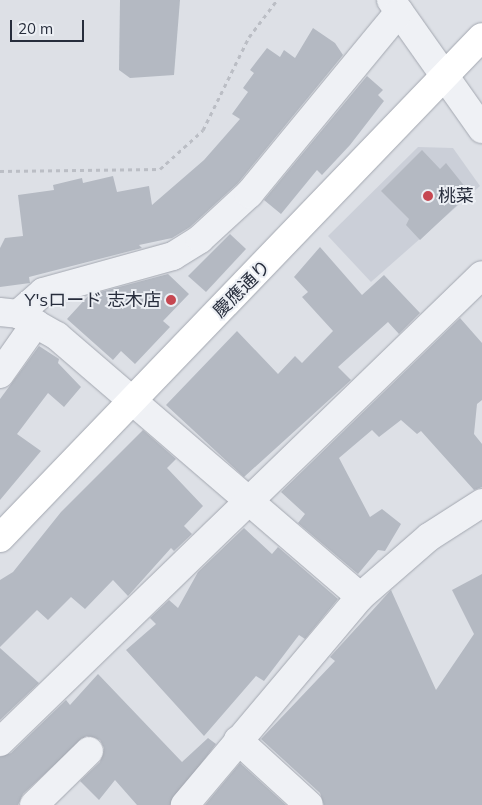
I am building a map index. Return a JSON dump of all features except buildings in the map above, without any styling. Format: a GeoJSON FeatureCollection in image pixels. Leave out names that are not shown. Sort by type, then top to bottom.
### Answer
{"type":"FeatureCollection","features":[{"type":"Feature","properties":{"kind":"main road","name":"慶應通り"},"geometry":{"type":"LineString","coordinates":[[0,538],[445,78],[482,37]]}},
{"type":"Feature","properties":{"kind":"street"},"geometry":{"type":"LineString","coordinates":[[0,374],[18,316],[43,292],[173,256],[200,239],[249,194],[395,6],[482,129]]}},
{"type":"Feature","properties":{"kind":"street"},"geometry":{"type":"LineString","coordinates":[[0,742],[249,498],[482,274]]}},
{"type":"Feature","properties":{"kind":"street"},"geometry":{"type":"LineString","coordinates":[[18,316],[134,400],[360,596]]}},
{"type":"Feature","properties":{"kind":"street"},"geometry":{"type":"LineString","coordinates":[[185,805],[360,596],[429,537],[482,503]]}},
{"type":"Feature","properties":{"kind":"street"},"geometry":{"type":"LineString","coordinates":[[238,740],[309,805]]}},
{"type":"Feature","properties":{"kind":"street"},"geometry":{"type":"LineString","coordinates":[[34,805],[89,751]]}},
{"type":"Feature","properties":{"kind":"path"},"geometry":{"type":"LineString","coordinates":[[0,171],[160,169],[203,130],[250,37],[277,0]]}},
{"type":"Feature","properties":{"kind":"shaded area"},"geometry":{"type":"Polygon","coordinates":[[[418,147],[453,148],[480,186],[371,282],[328,236],[418,147]]]}},
{"type":"Feature","properties":{"kind":"place","name":"桃菜"},"geometry":{"type":"Point","coordinates":[428,196]}},
{"type":"Feature","properties":{"kind":"place","name":"Y'sロード 志木店"},"geometry":{"type":"Point","coordinates":[171,300]}}]}
